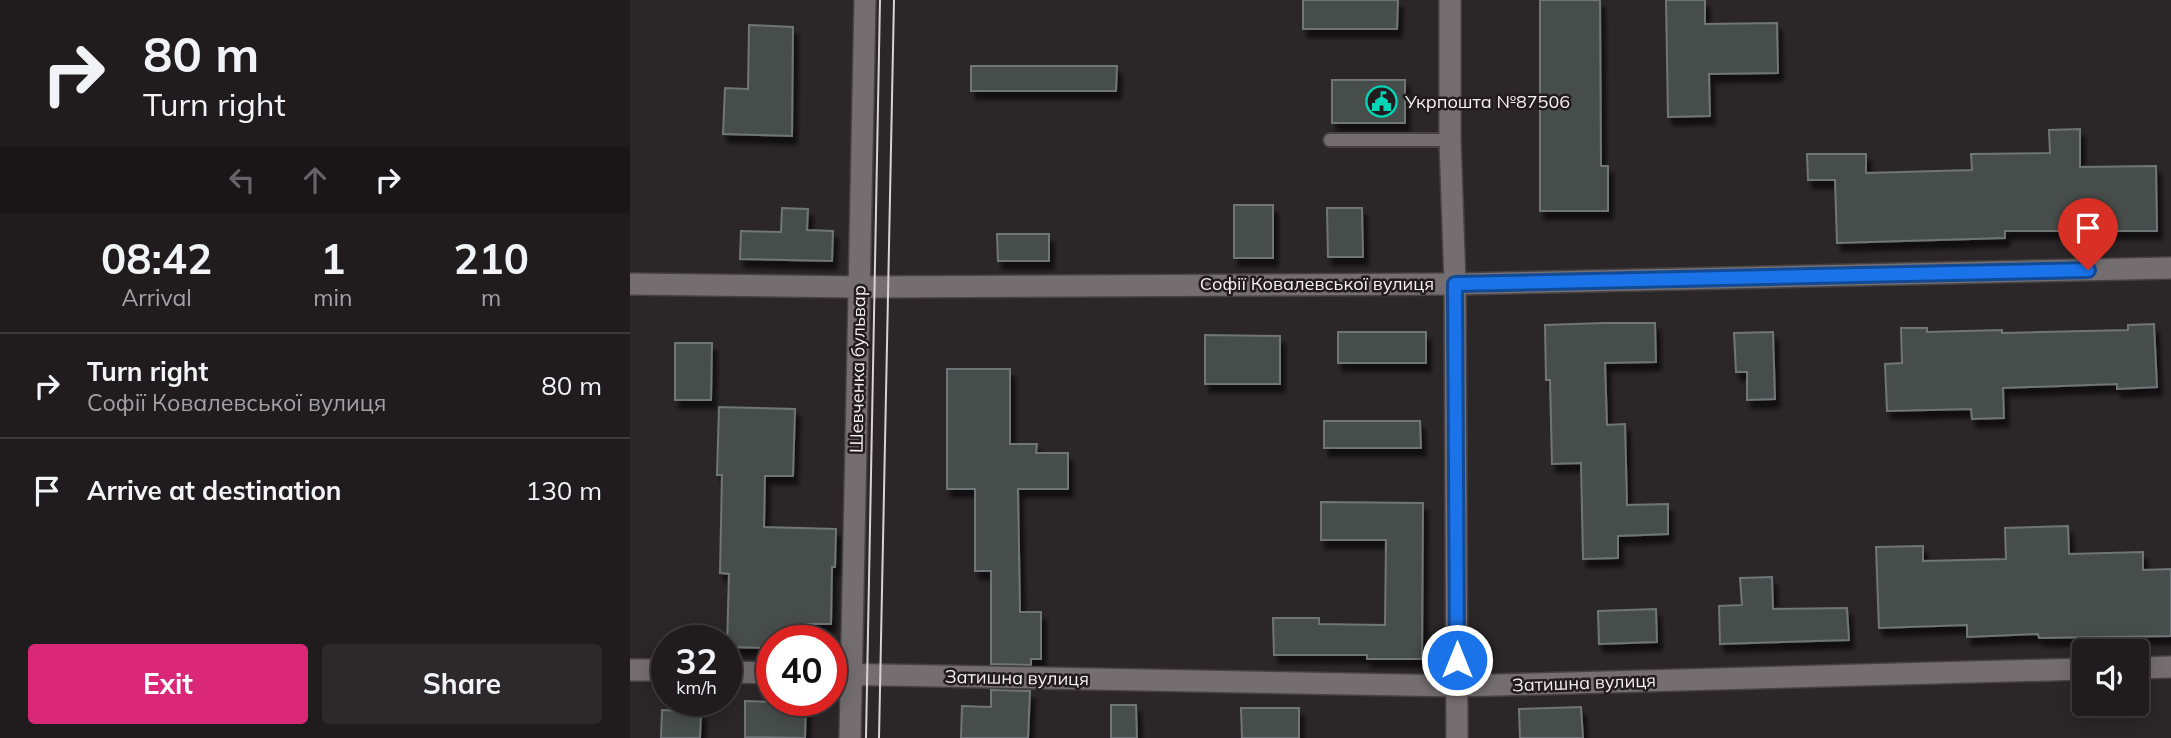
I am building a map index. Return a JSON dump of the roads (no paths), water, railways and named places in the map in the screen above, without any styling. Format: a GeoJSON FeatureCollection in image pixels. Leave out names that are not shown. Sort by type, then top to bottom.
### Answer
{"type":"FeatureCollection","features":[{"type":"Feature","properties":{"kind":"street","name":"Шевченка бульвар"},"geometry":{"type":"LineString","coordinates":[[843,625],[859,287],[865,0]]}},
{"type":"Feature","properties":{"kind":"street"},"geometry":{"type":"LineString","coordinates":[[1450,0],[1450,140],[1455,284],[1457,738]]}},
{"type":"Feature","properties":{"kind":"street","name":"Софії Ковалевської вулиця"},"geometry":{"type":"LineString","coordinates":[[630,284],[859,287],[1455,284],[2171,268]]}},
{"type":"Feature","properties":{"kind":"street"},"geometry":{"type":"LineString","coordinates":[[2149,668],[2171,667]]}},
{"type":"Feature","properties":{"kind":"street","name":"Затишна вулиця"},"geometry":{"type":"LineString","coordinates":[[847,674],[1458,687],[2072,669]]}},
{"type":"Feature","properties":{"kind":"street"},"geometry":{"type":"LineString","coordinates":[[630,670],[651,670]]}},
{"type":"Feature","properties":{"kind":"street","name":"Шевченка бульвар"},"geometry":{"type":"LineString","coordinates":[[847,716],[850,738]]}},
{"type":"Feature","properties":{"kind":"lane"},"geometry":{"type":"LineString","coordinates":[[1330,140],[1450,140]]}},
{"type":"Feature","properties":{"kind":"tram line"},"geometry":{"type":"LineString","coordinates":[[866,738],[880,0]]}},
{"type":"Feature","properties":{"kind":"tram line"},"geometry":{"type":"LineString","coordinates":[[879,738],[894,0]]}},
{"type":"Feature","properties":{"kind":"place","name":"Укрпошта №87506"},"geometry":{"type":"Point","coordinates":[1382,102]}}]}
